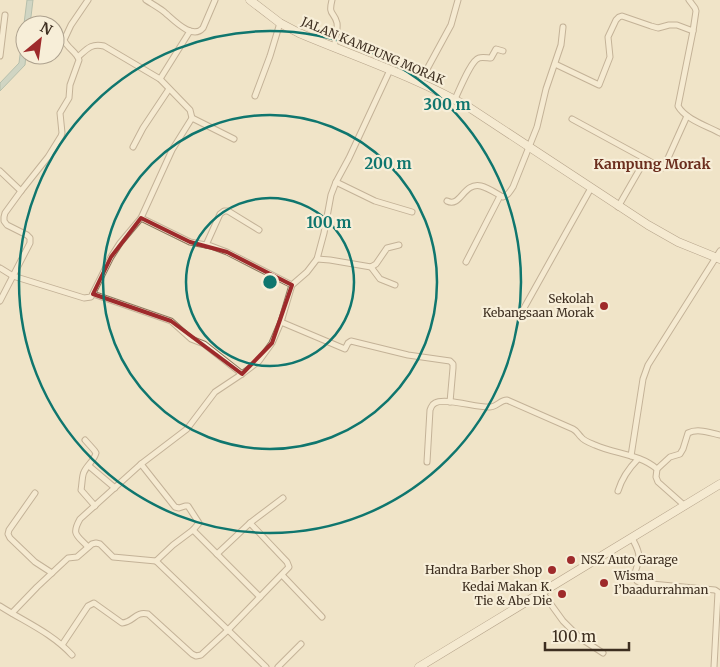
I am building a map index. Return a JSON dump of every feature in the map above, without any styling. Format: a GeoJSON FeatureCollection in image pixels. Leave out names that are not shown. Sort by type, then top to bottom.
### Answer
{"type":"FeatureCollection","features":[{"type":"Feature","properties":{"kind":"main road","name":"JALAN KAMPUNG MORAK"},"geometry":{"type":"LineString","coordinates":[[250,0],[280,23],[299,33],[420,82],[456,99],[662,234],[678,242],[719,256]]}},
{"type":"Feature","properties":{"kind":"main road"},"geometry":{"type":"LineString","coordinates":[[419,667],[720,484]]}},
{"type":"Feature","properties":{"kind":"street"},"geometry":{"type":"LineString","coordinates":[[0,301],[30,243],[30,238],[27,235],[7,224],[4,221],[4,217],[21,191],[48,157],[61,135],[60,113],[68,98],[70,85],[78,63],[78,57],[64,40],[70,25],[88,0]]}},
{"type":"Feature","properties":{"kind":"street"},"geometry":{"type":"LineString","coordinates":[[146,0],[175,22],[190,31],[197,32],[201,30],[215,0]]}},
{"type":"Feature","properties":{"kind":"street"},"geometry":{"type":"LineString","coordinates":[[332,0],[330,10],[337,24],[334,48]]}},
{"type":"Feature","properties":{"kind":"street"},"geometry":{"type":"LineString","coordinates":[[420,82],[451,25],[458,0]]}},
{"type":"Feature","properties":{"kind":"street"},"geometry":{"type":"LineString","coordinates":[[689,0],[696,10],[678,102],[680,109],[687,116],[720,133]]}},
{"type":"Feature","properties":{"kind":"street"},"geometry":{"type":"LineString","coordinates":[[0,56],[5,15]]}},
{"type":"Feature","properties":{"kind":"street"},"geometry":{"type":"LineString","coordinates":[[555,64],[599,85],[610,57],[608,37],[622,16],[658,28],[677,25],[693,31]]}},
{"type":"Feature","properties":{"kind":"street"},"geometry":{"type":"LineString","coordinates":[[255,96],[280,23]]}},
{"type":"Feature","properties":{"kind":"street"},"geometry":{"type":"LineString","coordinates":[[447,202],[455,203],[468,189],[480,186],[503,197],[506,197],[509,193],[537,127],[546,89],[561,45],[562,27]]}},
{"type":"Feature","properties":{"kind":"street"},"geometry":{"type":"LineString","coordinates":[[160,79],[190,31]]}},
{"type":"Feature","properties":{"kind":"street"},"geometry":{"type":"LineString","coordinates":[[0,268],[13,276],[84,298],[90,297],[111,256],[141,218],[172,150],[192,118],[190,110],[160,79],[104,46],[97,44],[91,46],[78,57]]}},
{"type":"Feature","properties":{"kind":"street"},"geometry":{"type":"LineString","coordinates":[[456,99],[468,72],[476,60],[479,58],[490,58],[496,49],[503,51]]}},
{"type":"Feature","properties":{"kind":"street"},"geometry":{"type":"LineString","coordinates":[[88,548],[76,534],[75,528],[80,520],[141,464],[187,430],[215,392],[259,361],[272,343],[281,322],[292,285],[307,272],[317,259],[329,204],[336,182],[390,70]]}},
{"type":"Feature","properties":{"kind":"street"},"geometry":{"type":"LineString","coordinates":[[133,147],[143,128],[170,88]]}},
{"type":"Feature","properties":{"kind":"street"},"geometry":{"type":"LineString","coordinates":[[572,119],[645,160],[664,168],[687,116]]}},
{"type":"Feature","properties":{"kind":"street"},"geometry":{"type":"LineString","coordinates":[[192,118],[234,139]]}},
{"type":"Feature","properties":{"kind":"street"},"geometry":{"type":"LineString","coordinates":[[618,206],[645,160]]}},
{"type":"Feature","properties":{"kind":"street"},"geometry":{"type":"LineString","coordinates":[[0,171],[21,191]]}},
{"type":"Feature","properties":{"kind":"street"},"geometry":{"type":"LineString","coordinates":[[336,182],[375,201],[412,212]]}},
{"type":"Feature","properties":{"kind":"street"},"geometry":{"type":"LineString","coordinates":[[524,308],[591,188]]}},
{"type":"Feature","properties":{"kind":"street"},"geometry":{"type":"LineString","coordinates":[[466,262],[500,196]]}},
{"type":"Feature","properties":{"kind":"street"},"geometry":{"type":"LineString","coordinates":[[206,245],[220,214],[224,210],[259,230]]}},
{"type":"Feature","properties":{"kind":"street"},"geometry":{"type":"LineString","coordinates":[[141,218],[190,242],[228,252],[292,285]]}},
{"type":"Feature","properties":{"kind":"street"},"geometry":{"type":"LineString","coordinates":[[317,259],[371,267],[376,264],[387,248],[398,245]]}},
{"type":"Feature","properties":{"kind":"street"},"geometry":{"type":"LineString","coordinates":[[631,456],[643,379],[648,365],[719,256]]}},
{"type":"Feature","properties":{"kind":"street"},"geometry":{"type":"LineString","coordinates":[[371,267],[380,279],[395,285]]}},
{"type":"Feature","properties":{"kind":"street"},"geometry":{"type":"LineString","coordinates":[[93,294],[171,321],[191,339],[204,344],[242,374]]}},
{"type":"Feature","properties":{"kind":"street"},"geometry":{"type":"LineString","coordinates":[[281,322],[345,349],[348,342],[351,341],[408,355],[450,361],[453,364],[450,402]]}},
{"type":"Feature","properties":{"kind":"street"},"geometry":{"type":"LineString","coordinates":[[427,462],[430,410],[435,403],[450,402],[491,407],[503,400],[512,401],[573,429],[581,437],[596,446],[631,456],[657,469]]}},
{"type":"Feature","properties":{"kind":"street"},"geometry":{"type":"LineString","coordinates":[[685,506],[658,482],[656,477],[657,469],[670,457],[680,454],[688,433],[692,430],[720,435]]}},
{"type":"Feature","properties":{"kind":"street"},"geometry":{"type":"LineString","coordinates":[[85,440],[96,453],[83,474],[81,490],[95,506]]}},
{"type":"Feature","properties":{"kind":"street"},"geometry":{"type":"LineString","coordinates":[[618,491],[622,479],[638,459]]}},
{"type":"Feature","properties":{"kind":"street"},"geometry":{"type":"LineString","coordinates":[[141,464],[175,507],[190,507],[199,523],[156,561]]}},
{"type":"Feature","properties":{"kind":"street"},"geometry":{"type":"LineString","coordinates":[[89,466],[115,488]]}},
{"type":"Feature","properties":{"kind":"street"},"geometry":{"type":"LineString","coordinates":[[35,493],[8,534],[35,562],[52,573]]}},
{"type":"Feature","properties":{"kind":"street"},"geometry":{"type":"LineString","coordinates":[[217,554],[250,523],[283,498]]}},
{"type":"Feature","properties":{"kind":"street"},"geometry":{"type":"LineString","coordinates":[[62,645],[88,606],[92,603],[97,604],[122,623],[126,623],[138,614],[148,614],[194,656],[199,656],[228,630],[288,569],[289,564],[250,523]]}},
{"type":"Feature","properties":{"kind":"street"},"geometry":{"type":"LineString","coordinates":[[193,530],[260,597]]}},
{"type":"Feature","properties":{"kind":"street"},"geometry":{"type":"LineString","coordinates":[[632,538],[636,544],[639,557],[635,572],[637,581],[641,583],[715,590],[718,592],[714,667]]}},
{"type":"Feature","properties":{"kind":"street"},"geometry":{"type":"LineString","coordinates":[[12,613],[69,558],[77,556],[96,542],[113,557],[156,561],[266,667]]}},
{"type":"Feature","properties":{"kind":"street"},"geometry":{"type":"LineString","coordinates":[[282,575],[322,617]]}},
{"type":"Feature","properties":{"kind":"street"},"geometry":{"type":"LineString","coordinates":[[542,592],[563,621],[580,638],[603,653]]}},
{"type":"Feature","properties":{"kind":"street"},"geometry":{"type":"LineString","coordinates":[[0,606],[36,626],[62,645],[72,655]]}},
{"type":"Feature","properties":{"kind":"street"},"geometry":{"type":"LineString","coordinates":[[278,667],[301,644]]}},
{"type":"Feature","properties":{"kind":"highlighted area"},"geometry":{"type":"Polygon","coordinates":[[[141,218],[190,242],[227,252],[292,285],[272,343],[242,374],[171,321],[93,294],[111,257],[141,218]]]}},
{"type":"Feature","properties":{"kind":"water"},"geometry":{"type":"Polygon","coordinates":[[[27,0],[33,0],[31,15],[25,15],[27,0]]]}},
{"type":"Feature","properties":{"kind":"water"},"geometry":{"type":"Polygon","coordinates":[[[17,65],[25,65],[0,91],[0,83],[17,65]]]}},
{"type":"Feature","properties":{"kind":"place","name":"Sekolah Kebangsaan Morak"},"geometry":{"type":"Point","coordinates":[604,306]}},
{"type":"Feature","properties":{"kind":"place","name":"NSZ Auto Garage"},"geometry":{"type":"Point","coordinates":[571,560]}},
{"type":"Feature","properties":{"kind":"place","name":"Handra Barber Shop"},"geometry":{"type":"Point","coordinates":[552,570]}},
{"type":"Feature","properties":{"kind":"place","name":"Wisma I’baadurrahman"},"geometry":{"type":"Point","coordinates":[604,583]}},
{"type":"Feature","properties":{"kind":"place","name":"Kedai Makan K. Tie & Abe Die"},"geometry":{"type":"Point","coordinates":[562,594]}},
{"type":"Feature","properties":{"kind":"district","name":"Kampung Morak"},"geometry":{"type":"Point","coordinates":[652,164]}}]}
